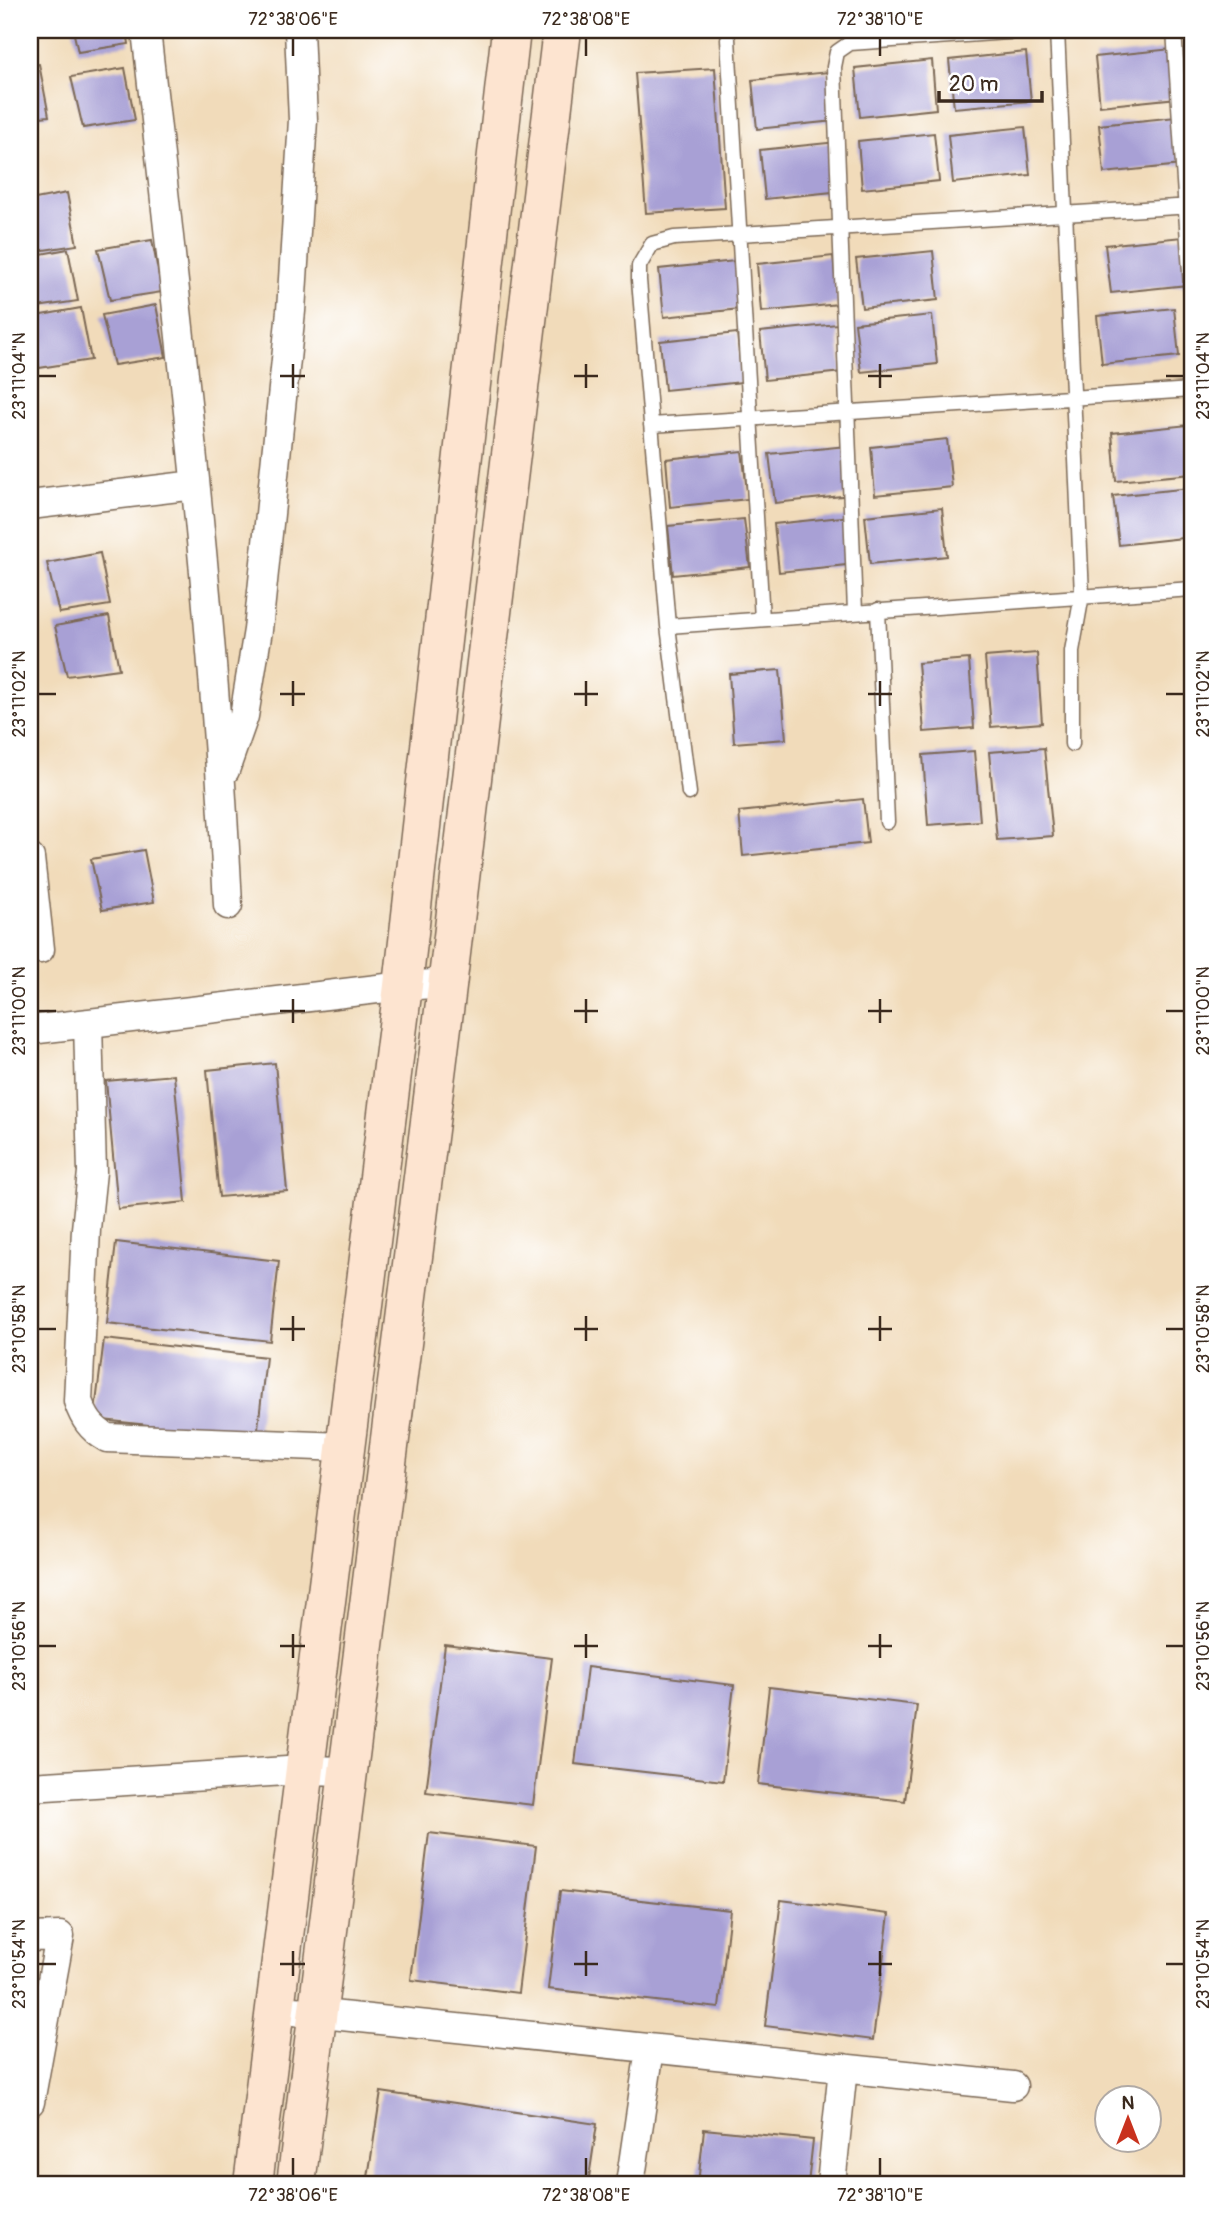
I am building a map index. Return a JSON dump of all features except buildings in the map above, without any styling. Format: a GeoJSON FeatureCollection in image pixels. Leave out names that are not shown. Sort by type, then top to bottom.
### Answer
{"type":"FeatureCollection","features":[{"type":"Feature","properties":{"kind":"street"},"geometry":{"type":"LineString","coordinates":[[146,30],[195,485],[222,780],[228,905]]}},
{"type":"Feature","properties":{"kind":"street"},"geometry":{"type":"LineString","coordinates":[[222,780],[244,716],[258,629],[287,352],[303,120],[299,30]]}},
{"type":"Feature","properties":{"kind":"street"},"geometry":{"type":"LineString","coordinates":[[253,2184],[403,986],[511,30]]}},
{"type":"Feature","properties":{"kind":"street"},"geometry":{"type":"LineString","coordinates":[[296,2184],[447,983],[562,30]]}},
{"type":"Feature","properties":{"kind":"street"},"geometry":{"type":"LineString","coordinates":[[30,505],[195,485]]}},
{"type":"Feature","properties":{"kind":"street"},"geometry":{"type":"LineString","coordinates":[[30,858],[40,949]]}},
{"type":"Feature","properties":{"kind":"street"},"geometry":{"type":"LineString","coordinates":[[30,1030],[447,983]]}},
{"type":"Feature","properties":{"kind":"street"},"geometry":{"type":"LineString","coordinates":[[88,1023],[92,1172],[86,1228],[78,1401],[83,1415],[94,1430],[107,1438],[344,1447]]}},
{"type":"Feature","properties":{"kind":"street"},"geometry":{"type":"LineString","coordinates":[[30,1787],[303,1770],[349,1771]]}},
{"type":"Feature","properties":{"kind":"street"},"geometry":{"type":"LineString","coordinates":[[30,1937],[60,1936],[30,2102]]}},
{"type":"Feature","properties":{"kind":"street"},"geometry":{"type":"LineString","coordinates":[[274,2009],[1013,2086]]}},
{"type":"Feature","properties":{"kind":"street"},"geometry":{"type":"LineString","coordinates":[[629,2184],[650,2049]]}},
{"type":"Feature","properties":{"kind":"street"},"geometry":{"type":"LineString","coordinates":[[831,2184],[843,2068]]}},
{"type":"Feature","properties":{"kind":"lane"},"geometry":{"type":"LineString","coordinates":[[855,612],[839,227],[834,67],[837,52],[850,43],[1036,30]]}},
{"type":"Feature","properties":{"kind":"lane"},"geometry":{"type":"LineString","coordinates":[[1057,30],[1082,595],[1072,651],[1072,744]]}},
{"type":"Feature","properties":{"kind":"lane"},"geometry":{"type":"LineString","coordinates":[[1174,30],[1189,206],[1192,302]]}},
{"type":"Feature","properties":{"kind":"lane"},"geometry":{"type":"LineString","coordinates":[[727,38],[762,619]]}},
{"type":"Feature","properties":{"kind":"lane"},"geometry":{"type":"LineString","coordinates":[[689,793],[668,626],[639,280],[643,254],[652,244],[674,238],[1189,206]]}},
{"type":"Feature","properties":{"kind":"lane"},"geometry":{"type":"LineString","coordinates":[[651,425],[1192,390]]}},
{"type":"Feature","properties":{"kind":"lane"},"geometry":{"type":"LineString","coordinates":[[668,626],[1192,589]]}},
{"type":"Feature","properties":{"kind":"lane"},"geometry":{"type":"LineString","coordinates":[[878,610],[887,822]]}}]}
